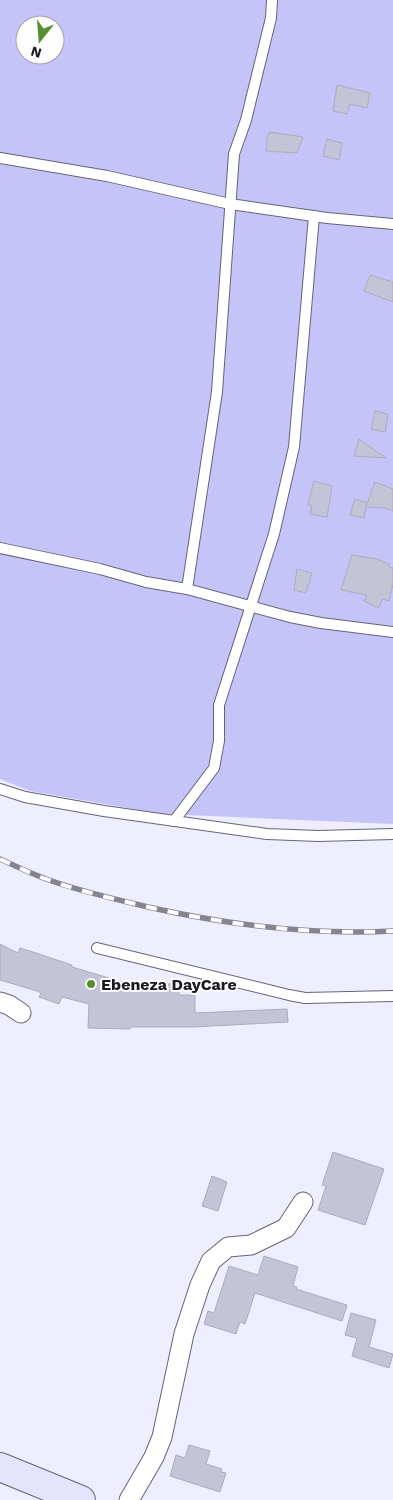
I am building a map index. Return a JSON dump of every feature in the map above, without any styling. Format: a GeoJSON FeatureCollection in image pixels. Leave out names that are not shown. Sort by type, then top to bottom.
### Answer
{"type":"FeatureCollection","features":[{"type":"Feature","properties":{"kind":"street"},"geometry":{"type":"LineString","coordinates":[[0,1002],[9,1005],[21,1013]]}},
{"type":"Feature","properties":{"kind":"street"},"geometry":{"type":"LineString","coordinates":[[129,1500],[154,1458],[162,1437],[184,1334],[200,1285],[211,1261],[228,1247],[251,1245],[286,1228],[302,1202]]}},
{"type":"Feature","properties":{"kind":"street"},"geometry":{"type":"LineString","coordinates":[[0,1467],[81,1500]]}},
{"type":"Feature","properties":{"kind":"lane"},"geometry":{"type":"LineString","coordinates":[[187,589],[217,392],[234,154],[248,111],[271,18],[272,0]]}},
{"type":"Feature","properties":{"kind":"lane"},"geometry":{"type":"LineString","coordinates":[[0,158],[107,176],[230,204],[314,216],[393,224]]}},
{"type":"Feature","properties":{"kind":"lane"},"geometry":{"type":"LineString","coordinates":[[174,821],[214,768],[219,741],[219,704],[274,534],[294,447],[314,216]]}},
{"type":"Feature","properties":{"kind":"lane"},"geometry":{"type":"LineString","coordinates":[[0,548],[100,569],[146,582],[187,589],[322,623],[393,632]]}},
{"type":"Feature","properties":{"kind":"lane"},"geometry":{"type":"LineString","coordinates":[[0,789],[25,797],[54,802],[268,834],[318,836],[393,834]]}},
{"type":"Feature","properties":{"kind":"lane"},"geometry":{"type":"LineString","coordinates":[[97,948],[304,998],[393,996]]}},
{"type":"Feature","properties":{"kind":"shaded area"},"geometry":{"type":"Polygon","coordinates":[[[0,0],[393,0],[393,824],[162,814],[30,791],[0,779],[0,0]]]}},
{"type":"Feature","properties":{"kind":"building"},"geometry":{"type":"Polygon","coordinates":[[[337,85],[370,93],[367,108],[350,104],[347,114],[333,111],[337,85]]]}},
{"type":"Feature","properties":{"kind":"building"},"geometry":{"type":"Polygon","coordinates":[[[270,132],[303,137],[297,153],[266,151],[267,137],[270,132]]]}},
{"type":"Feature","properties":{"kind":"building"},"geometry":{"type":"Polygon","coordinates":[[[327,139],[342,143],[339,160],[323,156],[327,139]]]}},
{"type":"Feature","properties":{"kind":"building"},"geometry":{"type":"Polygon","coordinates":[[[370,275],[393,282],[393,302],[364,291],[370,275]]]}},
{"type":"Feature","properties":{"kind":"building"},"geometry":{"type":"Polygon","coordinates":[[[375,411],[388,414],[385,432],[371,429],[375,411]]]}},
{"type":"Feature","properties":{"kind":"building"},"geometry":{"type":"Polygon","coordinates":[[[359,439],[386,458],[354,456],[359,439]]]}},
{"type":"Feature","properties":{"kind":"building"},"geometry":{"type":"Polygon","coordinates":[[[314,481],[332,486],[327,517],[310,514],[312,506],[308,505],[314,481]]]}},
{"type":"Feature","properties":{"kind":"building"},"geometry":{"type":"Polygon","coordinates":[[[375,482],[393,489],[393,511],[385,508],[366,507],[364,518],[350,515],[355,499],[367,503],[366,506],[375,482]]]}},
{"type":"Feature","properties":{"kind":"building"},"geometry":{"type":"Polygon","coordinates":[[[352,555],[377,559],[389,564],[389,567],[393,568],[393,584],[389,601],[382,599],[379,608],[364,601],[367,595],[341,590],[352,555]]]}},
{"type":"Feature","properties":{"kind":"building"},"geometry":{"type":"Polygon","coordinates":[[[297,569],[312,573],[306,593],[294,590],[297,569]]]}},
{"type":"Feature","properties":{"kind":"building"},"geometry":{"type":"Polygon","coordinates":[[[0,944],[18,953],[20,948],[72,965],[72,967],[129,984],[179,984],[179,995],[195,995],[195,1013],[287,1009],[288,1022],[193,1027],[131,1027],[130,1029],[88,1028],[89,1004],[62,997],[59,1004],[39,997],[41,993],[37,991],[0,980],[0,944]]]}},
{"type":"Feature","properties":{"kind":"building"},"geometry":{"type":"Polygon","coordinates":[[[333,1152],[384,1169],[365,1225],[318,1210],[326,1186],[322,1185],[333,1152]]]}},
{"type":"Feature","properties":{"kind":"building"},"geometry":{"type":"Polygon","coordinates":[[[212,1176],[227,1182],[218,1211],[202,1206],[212,1176]]]}},
{"type":"Feature","properties":{"kind":"building"},"geometry":{"type":"Polygon","coordinates":[[[264,1256],[298,1267],[293,1286],[297,1287],[296,1289],[347,1305],[342,1321],[255,1293],[245,1324],[240,1322],[236,1334],[204,1324],[208,1311],[214,1313],[229,1266],[258,1275],[264,1256]]]}},
{"type":"Feature","properties":{"kind":"building"},"geometry":{"type":"Polygon","coordinates":[[[351,1313],[376,1320],[369,1347],[393,1354],[389,1368],[352,1356],[357,1338],[345,1335],[351,1313]]]}},
{"type":"Feature","properties":{"kind":"building"},"geometry":{"type":"Polygon","coordinates":[[[189,1445],[210,1451],[206,1464],[222,1469],[221,1472],[226,1473],[220,1492],[170,1476],[176,1455],[185,1458],[189,1445]]]}},
{"type":"Feature","properties":{"kind":"railway"},"geometry":{"type":"LineString","coordinates":[[0,859],[40,877],[71,887],[122,901],[208,919],[301,930],[393,931]]}},
{"type":"Feature","properties":{"kind":"place","name":"Ebeneza DayCare"},"geometry":{"type":"Point","coordinates":[91,984]}}]}
